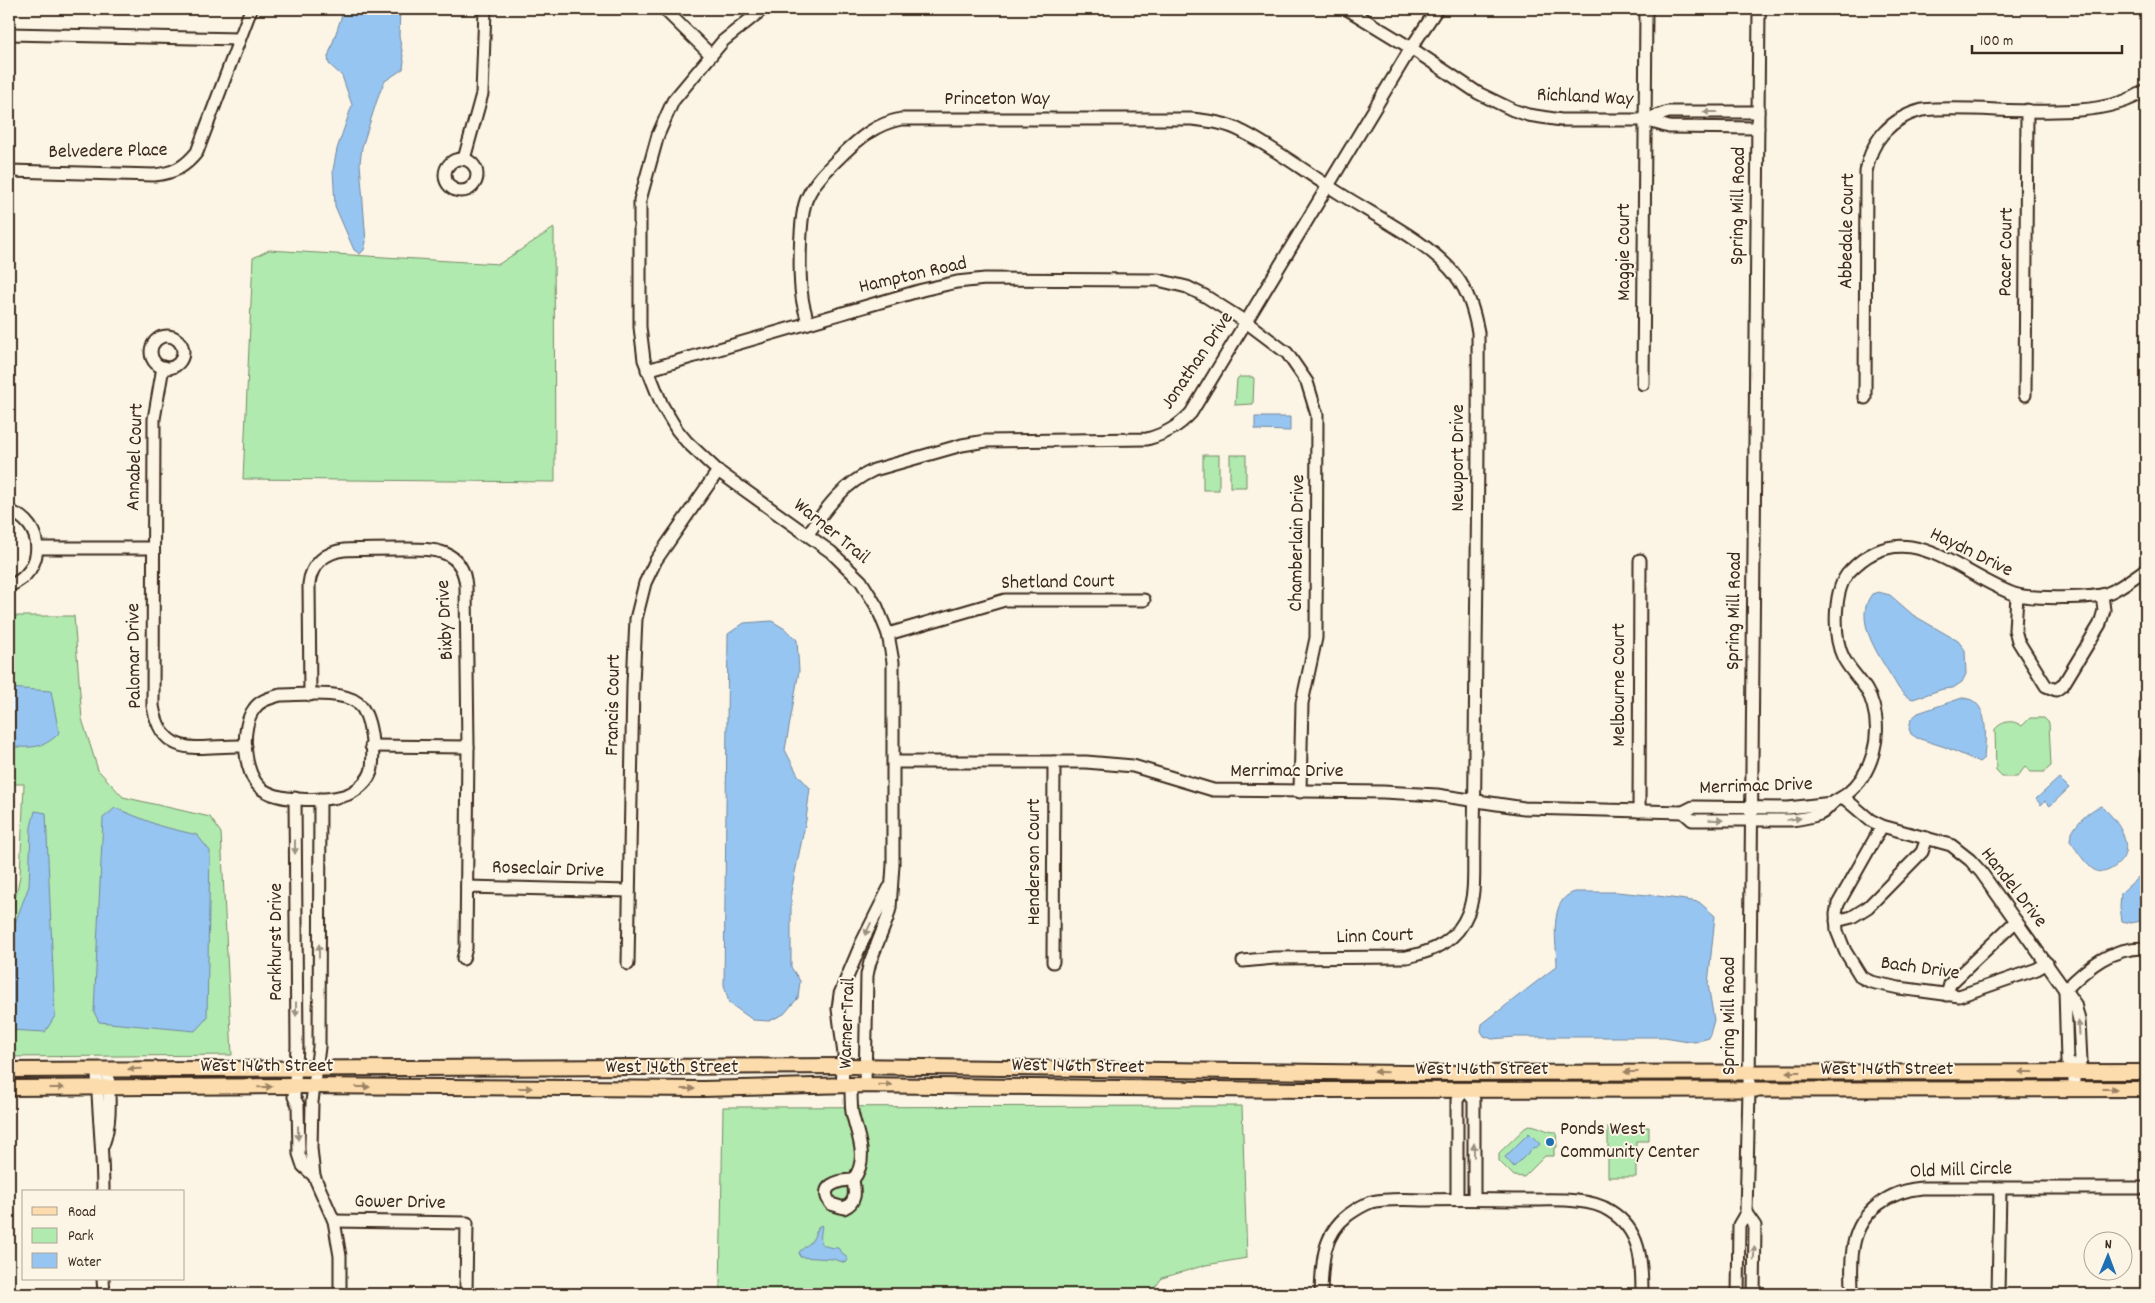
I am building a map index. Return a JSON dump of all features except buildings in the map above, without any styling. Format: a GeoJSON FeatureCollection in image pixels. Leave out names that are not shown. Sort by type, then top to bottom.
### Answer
{"type":"FeatureCollection","features":[{"type":"Feature","properties":{"kind":"main road","name":"West 146th Street"},"geometry":{"type":"LineString","coordinates":[[9,1070],[844,1066],[1464,1072],[2074,1069],[2146,1072]]}},
{"type":"Feature","properties":{"kind":"main road"},"geometry":{"type":"LineString","coordinates":[[1223,1070],[1223,1089]]}},
{"type":"Feature","properties":{"kind":"main road","name":"West 146th Street"},"geometry":{"type":"LineString","coordinates":[[9,1088],[103,1089],[314,1086],[703,1089],[852,1085],[1465,1090],[2146,1089]]}},
{"type":"Feature","properties":{"kind":"street","name":"Belvedere Place"},"geometry":{"type":"LineString","coordinates":[[9,171],[154,174],[176,171],[184,166],[197,152],[250,9]]}},
{"type":"Feature","properties":{"kind":"street"},"geometry":{"type":"LineString","coordinates":[[464,159],[482,94],[485,9]]}},
{"type":"Feature","properties":{"kind":"street"},"geometry":{"type":"LineString","coordinates":[[664,9],[711,55],[723,40],[763,9]]}},
{"type":"Feature","properties":{"kind":"street","name":"Richland Way"},"geometry":{"type":"LineString","coordinates":[[1347,9],[1478,92],[1513,110],[1561,120],[1645,120],[1669,127],[1758,128]]}},
{"type":"Feature","properties":{"kind":"street","name":"Jonathan Drive"},"geometry":{"type":"LineString","coordinates":[[808,534],[833,499],[861,476],[962,445],[995,440],[1147,439],[1167,432],[1191,413],[1411,48],[1437,9]]}},
{"type":"Feature","properties":{"kind":"street","name":"Maggie Court"},"geometry":{"type":"LineString","coordinates":[[1643,384],[1646,9]]}},
{"type":"Feature","properties":{"kind":"street","name":"Spring Mill Road"},"geometry":{"type":"LineString","coordinates":[[1738,1294],[1739,1225],[1746,1214],[1749,1090],[1759,9]]}},
{"type":"Feature","properties":{"kind":"street"},"geometry":{"type":"LineString","coordinates":[[9,34],[239,39]]}},
{"type":"Feature","properties":{"kind":"street","name":"Warner Trail"},"geometry":{"type":"LineString","coordinates":[[711,55],[673,101],[658,135],[640,200],[640,326],[647,370],[662,405],[677,430],[718,471],[808,534],[848,566],[861,580],[877,607],[888,634],[892,662],[894,762],[893,865],[890,886],[890,908],[870,962],[866,998],[865,1067],[852,1085]]}},
{"type":"Feature","properties":{"kind":"street","name":"Abbedale Court"},"geometry":{"type":"LineString","coordinates":[[1865,398],[1866,172],[1870,154],[1875,143],[1890,125],[1900,118],[1922,110],[2097,108],[2130,99],[2146,90]]}},
{"type":"Feature","properties":{"kind":"street","name":"Pacer Court"},"geometry":{"type":"LineString","coordinates":[[2025,395],[2027,110]]}},
{"type":"Feature","properties":{"kind":"street"},"geometry":{"type":"LineString","coordinates":[[1645,120],[1668,112],[1758,112]]}},
{"type":"Feature","properties":{"kind":"street","name":"Princeton Way"},"geometry":{"type":"LineString","coordinates":[[808,323],[801,286],[801,242],[805,200],[823,174],[856,142],[867,132],[891,121],[901,119],[1211,121],[1242,131],[1328,186]]}},
{"type":"Feature","properties":{"kind":"street","name":"Newport Drive"},"geometry":{"type":"LineString","coordinates":[[1328,186],[1416,242],[1442,262],[1462,285],[1474,314],[1478,332],[1478,368],[1474,801]]}},
{"type":"Feature","properties":{"kind":"street","name":"Hampton Road"},"geometry":{"type":"LineString","coordinates":[[647,370],[922,290],[957,282],[985,279],[1158,280],[1187,287],[1246,322]]}},
{"type":"Feature","properties":{"kind":"street","name":"Chamberlain Drive"},"geometry":{"type":"LineString","coordinates":[[1246,322],[1279,345],[1294,361],[1311,392],[1317,415],[1316,638],[1302,703],[1300,792]]}},
{"type":"Feature","properties":{"kind":"street","name":"Annabel Court"},"geometry":{"type":"LineString","coordinates":[[153,548],[154,419],[163,368]]}},
{"type":"Feature","properties":{"kind":"street","name":"Francis Court"},"geometry":{"type":"LineString","coordinates":[[628,964],[634,636],[640,600],[656,560],[718,471]]}},
{"type":"Feature","properties":{"kind":"street"},"geometry":{"type":"LineString","coordinates":[[9,511],[17,514],[27,523],[36,539],[38,548],[34,563],[28,572],[20,580],[9,586]]}},
{"type":"Feature","properties":{"kind":"street","name":"Haydn Drive"},"geometry":{"type":"LineString","coordinates":[[1843,797],[1852,790],[1868,768],[1873,757],[1877,736],[1876,716],[1870,694],[1844,658],[1840,648],[1838,594],[1840,585],[1850,570],[1861,561],[1883,549],[1893,546],[1910,545],[1944,559],[2017,595],[2069,597],[2102,595],[2112,591],[2146,569]]}},
{"type":"Feature","properties":{"kind":"street"},"geometry":{"type":"LineString","coordinates":[[38,548],[153,548]]}},
{"type":"Feature","properties":{"kind":"street","name":"Palomar Drive"},"geometry":{"type":"LineString","coordinates":[[153,548],[153,706],[157,726],[167,740],[178,745],[246,746]]}},
{"type":"Feature","properties":{"kind":"street","name":"Bixby Drive"},"geometry":{"type":"LineString","coordinates":[[310,695],[308,584],[311,573],[318,562],[328,554],[344,550],[439,551],[458,563],[463,570],[465,580],[468,747],[466,948],[463,959]]}},
{"type":"Feature","properties":{"kind":"street","name":"Melbourne Court"},"geometry":{"type":"LineString","coordinates":[[1638,811],[1640,560]]}},
{"type":"Feature","properties":{"kind":"street"},"geometry":{"type":"LineString","coordinates":[[2017,595],[2015,630],[2018,641],[2046,686],[2056,690],[2063,685],[2100,624],[2104,610],[2102,595]]}},
{"type":"Feature","properties":{"kind":"street","name":"Shetland Court"},"geometry":{"type":"LineString","coordinates":[[888,634],[1004,600],[1144,600]]}},
{"type":"Feature","properties":{"kind":"street"},"geometry":{"type":"LineString","coordinates":[[280,695],[310,695],[342,696],[358,704],[365,713],[371,727],[372,769],[362,784],[349,795],[320,799],[276,796],[264,791],[254,783],[249,770],[246,746],[248,718],[258,703],[280,695]]}},
{"type":"Feature","properties":{"kind":"street"},"geometry":{"type":"LineString","coordinates":[[371,746],[468,747]]}},
{"type":"Feature","properties":{"kind":"street"},"geometry":{"type":"LineString","coordinates":[[2146,759],[2146,768]]}},
{"type":"Feature","properties":{"kind":"street","name":"Merrimac Drive"},"geometry":{"type":"LineString","coordinates":[[894,762],[1094,762],[1133,766],[1213,790],[1384,792],[1437,795],[1541,809],[1683,812],[1693,807],[1793,807],[1825,802],[1832,803]]}},
{"type":"Feature","properties":{"kind":"street","name":"Henderson Court"},"geometry":{"type":"LineString","coordinates":[[1053,962],[1054,762]]}},
{"type":"Feature","properties":{"kind":"street","name":"Merrimac Drive"},"geometry":{"type":"LineString","coordinates":[[1683,812],[1692,820],[1751,821],[1803,818],[1821,813],[1829,808],[1832,803],[1843,797]]}},
{"type":"Feature","properties":{"kind":"street","name":"Handel Drive"},"geometry":{"type":"LineString","coordinates":[[1843,797],[1870,820],[1882,826],[1951,845],[1970,860],[2065,990]]}},
{"type":"Feature","properties":{"kind":"street","name":"Parkhurst Drive"},"geometry":{"type":"LineString","coordinates":[[294,798],[296,1068],[294,1097],[298,1105],[299,1154],[303,1166],[314,1176]]}},
{"type":"Feature","properties":{"kind":"street"},"geometry":{"type":"LineString","coordinates":[[320,799],[319,1047],[314,1086],[311,1148],[314,1176],[334,1221],[340,1256],[340,1294]]}},
{"type":"Feature","properties":{"kind":"street","name":"Linn Court"},"geometry":{"type":"LineString","coordinates":[[1243,961],[1274,958],[1407,957],[1428,952],[1448,941],[1463,924],[1472,898],[1474,801]]}},
{"type":"Feature","properties":{"kind":"street","name":"Bach Drive"},"geometry":{"type":"LineString","coordinates":[[1882,826],[1838,904],[1837,931],[1845,951],[1861,977],[1871,982],[1899,988],[1959,996],[2047,963]]}},
{"type":"Feature","properties":{"kind":"street"},"geometry":{"type":"LineString","coordinates":[[1836,921],[1852,917],[1868,907],[1922,852],[1927,838]]}},
{"type":"Feature","properties":{"kind":"street","name":"Warner Trail"},"geometry":{"type":"LineString","coordinates":[[852,1085],[844,1066],[838,1009],[840,994],[880,903],[890,886]]}},
{"type":"Feature","properties":{"kind":"street","name":"Roseclair Drive"},"geometry":{"type":"LineString","coordinates":[[466,887],[629,891]]}},
{"type":"Feature","properties":{"kind":"street"},"geometry":{"type":"LineString","coordinates":[[1947,995],[1950,984],[2016,921]]}},
{"type":"Feature","properties":{"kind":"street"},"geometry":{"type":"LineString","coordinates":[[2074,1089],[2074,1069],[2067,1060],[2065,990],[2085,969],[2096,961],[2114,953],[2146,948]]}},
{"type":"Feature","properties":{"kind":"street","name":"Warner Trail"},"geometry":{"type":"LineString","coordinates":[[856,957],[870,962]]}},
{"type":"Feature","properties":{"kind":"street"},"geometry":{"type":"LineString","coordinates":[[102,1070],[103,1089],[99,1125],[103,1145],[103,1190]]}},
{"type":"Feature","properties":{"kind":"street"},"geometry":{"type":"LineString","coordinates":[[1464,1072],[1465,1090],[1474,1100],[1466,1199]]}},
{"type":"Feature","properties":{"kind":"street"},"geometry":{"type":"LineString","coordinates":[[852,1085],[852,1113],[858,1126],[862,1157],[861,1166],[853,1180]]}},
{"type":"Feature","properties":{"kind":"street"},"geometry":{"type":"LineString","coordinates":[[1465,1090],[1457,1100],[1466,1199]]}},
{"type":"Feature","properties":{"kind":"street"},"geometry":{"type":"LineString","coordinates":[[1998,1294],[2000,1188]]}},
{"type":"Feature","properties":{"kind":"street","name":"Old Mill Circle"},"geometry":{"type":"LineString","coordinates":[[1852,1294],[1853,1253],[1857,1233],[1874,1208],[1886,1198],[1908,1189],[2146,1188]]}},
{"type":"Feature","properties":{"kind":"street"},"geometry":{"type":"LineString","coordinates":[[1321,1294],[1323,1256],[1326,1244],[1338,1225],[1357,1209],[1372,1202],[1466,1199],[1576,1201],[1598,1205],[1610,1211],[1629,1228],[1639,1248],[1642,1294]]}},
{"type":"Feature","properties":{"kind":"street","name":"Spring Mill Road"},"geometry":{"type":"LineString","coordinates":[[1746,1214],[1755,1226],[1754,1294]]}},
{"type":"Feature","properties":{"kind":"street","name":"Gower Drive"},"geometry":{"type":"LineString","coordinates":[[334,1221],[466,1223],[466,1294]]}},
{"type":"Feature","properties":{"kind":"street"},"geometry":{"type":"LineString","coordinates":[[103,1280],[104,1294]]}},
{"type":"Feature","properties":{"kind":"green space"},"geometry":{"type":"Polygon","coordinates":[[[554,228],[555,482],[243,479],[253,258],[269,250],[499,264],[554,228]]]}},
{"type":"Feature","properties":{"kind":"green space"},"geometry":{"type":"Polygon","coordinates":[[[1239,377],[1253,377],[1253,404],[1235,405],[1237,379],[1239,377]]]}},
{"type":"Feature","properties":{"kind":"green space"},"geometry":{"type":"Polygon","coordinates":[[[1203,455],[1219,455],[1219,490],[1203,490],[1203,455]]]}},
{"type":"Feature","properties":{"kind":"green space"},"geometry":{"type":"Polygon","coordinates":[[[1230,455],[1246,455],[1246,487],[1230,487],[1230,455]]]}},
{"type":"Feature","properties":{"kind":"green space"},"geometry":{"type":"Polygon","coordinates":[[[9,616],[74,616],[82,719],[98,770],[123,797],[210,817],[221,833],[232,1055],[9,1057],[9,927],[20,876],[24,784],[9,784],[9,616]]]}},
{"type":"Feature","properties":{"kind":"green space"},"geometry":{"type":"Polygon","coordinates":[[[2030,718],[2044,718],[2049,723],[2051,766],[2044,772],[2031,772],[2025,767],[2017,777],[2002,777],[1996,771],[1995,729],[2001,724],[2008,722],[2015,722],[2022,726],[2030,718]]]}},
{"type":"Feature","properties":{"kind":"green space"},"geometry":{"type":"Polygon","coordinates":[[[1242,1106],[1247,1258],[1206,1265],[1162,1278],[1150,1294],[720,1294],[723,1107],[1242,1106]]]}},
{"type":"Feature","properties":{"kind":"green space"},"geometry":{"type":"Polygon","coordinates":[[[1528,1125],[1556,1132],[1557,1147],[1554,1148],[1554,1156],[1545,1156],[1524,1177],[1514,1176],[1499,1161],[1499,1153],[1528,1125]]]}},
{"type":"Feature","properties":{"kind":"green space"},"geometry":{"type":"Polygon","coordinates":[[[1608,1127],[1649,1127],[1649,1141],[1636,1141],[1636,1177],[1608,1177],[1608,1127]]]}},
{"type":"Feature","properties":{"kind":"water"},"geometry":{"type":"Polygon","coordinates":[[[344,9],[400,9],[399,36],[404,61],[403,69],[385,81],[362,147],[360,163],[366,242],[364,250],[360,254],[354,250],[335,206],[333,170],[337,149],[352,105],[342,76],[329,64],[328,57],[344,9]]]}},
{"type":"Feature","properties":{"kind":"water"},"geometry":{"type":"Polygon","coordinates":[[[1255,417],[1290,417],[1290,431],[1257,430],[1255,429],[1255,417]]]}},
{"type":"Feature","properties":{"kind":"water"},"geometry":{"type":"Polygon","coordinates":[[[1878,592],[1890,595],[1913,615],[1958,641],[1965,650],[1966,674],[1962,682],[1953,688],[1943,689],[1913,699],[1902,692],[1874,646],[1866,624],[1867,603],[1872,594],[1878,592]]]}},
{"type":"Feature","properties":{"kind":"water"},"geometry":{"type":"Polygon","coordinates":[[[772,621],[797,640],[799,671],[785,750],[798,775],[810,788],[806,820],[791,892],[791,967],[800,981],[798,998],[784,1014],[769,1021],[753,1020],[729,1003],[724,985],[728,634],[744,623],[772,621]]]}},
{"type":"Feature","properties":{"kind":"water"},"geometry":{"type":"Polygon","coordinates":[[[9,688],[51,691],[59,733],[42,745],[9,747],[9,688]]]}},
{"type":"Feature","properties":{"kind":"water"},"geometry":{"type":"Polygon","coordinates":[[[1962,698],[1971,700],[1978,705],[1982,712],[1985,730],[1984,758],[1979,762],[1945,747],[1917,738],[1911,734],[1909,729],[1911,719],[1918,713],[1962,698]]]}},
{"type":"Feature","properties":{"kind":"water"},"geometry":{"type":"Polygon","coordinates":[[[2059,778],[2069,788],[2050,806],[2045,801],[2041,805],[2036,799],[2059,778]]]}},
{"type":"Feature","properties":{"kind":"water"},"geometry":{"type":"Polygon","coordinates":[[[2101,806],[2115,820],[2126,846],[2120,863],[2102,872],[2096,871],[2089,865],[2070,841],[2073,831],[2081,820],[2091,811],[2101,806]]]}},
{"type":"Feature","properties":{"kind":"water"},"geometry":{"type":"Polygon","coordinates":[[[115,808],[160,826],[197,835],[210,851],[207,1018],[195,1031],[99,1022],[94,1012],[103,818],[115,808]]]}},
{"type":"Feature","properties":{"kind":"water"},"geometry":{"type":"Polygon","coordinates":[[[35,811],[46,813],[55,1016],[45,1032],[9,1030],[9,990],[12,980],[15,923],[29,886],[31,827],[35,811]]]}},
{"type":"Feature","properties":{"kind":"water"},"geometry":{"type":"Polygon","coordinates":[[[2146,870],[2146,920],[2131,923],[2122,921],[2121,893],[2146,870]]]}},
{"type":"Feature","properties":{"kind":"water"},"geometry":{"type":"Polygon","coordinates":[[[1575,892],[1617,892],[1699,902],[1715,916],[1708,984],[1714,1020],[1709,1038],[1695,1042],[1664,1037],[1515,1037],[1492,1039],[1484,1036],[1481,1031],[1482,1024],[1557,966],[1555,924],[1557,913],[1560,904],[1566,896],[1575,892]]]}},
{"type":"Feature","properties":{"kind":"water"},"geometry":{"type":"Polygon","coordinates":[[[1529,1133],[1540,1144],[1536,1148],[1534,1147],[1514,1167],[1505,1157],[1529,1133]]]}},
{"type":"Feature","properties":{"kind":"water"},"geometry":{"type":"Polygon","coordinates":[[[822,1225],[821,1242],[823,1245],[838,1248],[848,1259],[846,1263],[833,1259],[800,1257],[799,1252],[812,1241],[819,1226],[822,1225]]]}},
{"type":"Feature","properties":{"kind":"place","name":"Ponds West Community Center"},"geometry":{"type":"Point","coordinates":[1550,1142]}}]}
